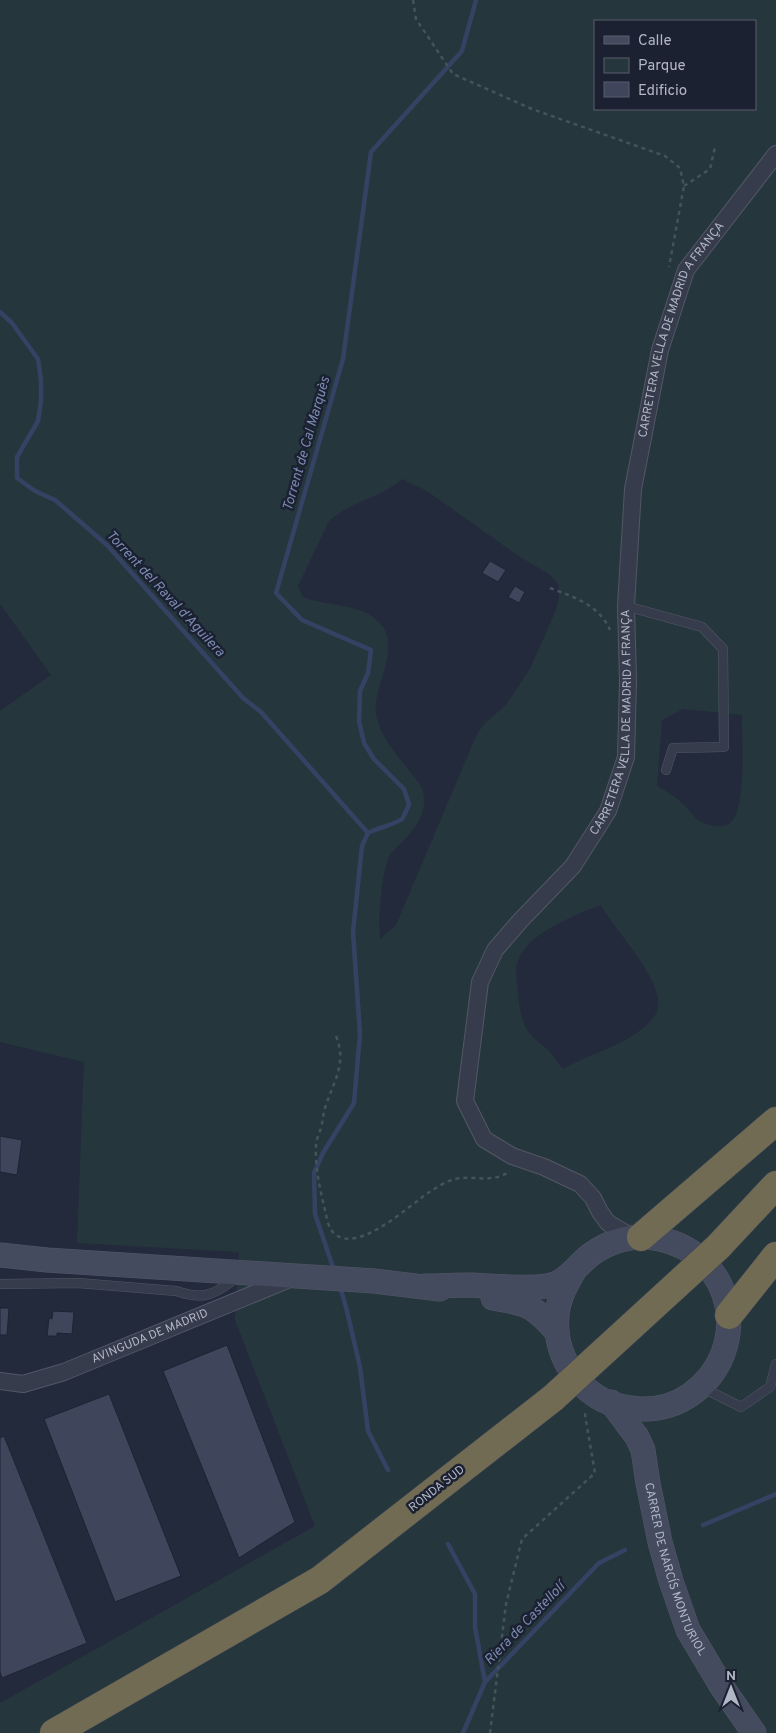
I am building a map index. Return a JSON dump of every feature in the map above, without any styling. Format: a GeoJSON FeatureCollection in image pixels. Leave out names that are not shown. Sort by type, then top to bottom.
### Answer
{"type":"FeatureCollection","features":[{"type":"Feature","properties":{"kind":"highway"},"geometry":{"type":"LineString","coordinates":[[637,1237],[776,1121]]}},
{"type":"Feature","properties":{"kind":"highway","name":"RONDA SUD"},"geometry":{"type":"LineString","coordinates":[[54,1733],[320,1580],[553,1398],[718,1247],[776,1185]]}},
{"type":"Feature","properties":{"kind":"highway"},"geometry":{"type":"LineString","coordinates":[[729,1315],[776,1256]]}},
{"type":"Feature","properties":{"kind":"street","name":"CARRETERA VELLA DE MADRID A FRANÇA"},"geometry":{"type":"LineString","coordinates":[[637,1237],[608,1223],[593,1198],[580,1184],[544,1167],[517,1158],[484,1139],[465,1100],[480,982],[496,950],[520,921],[573,866],[608,811],[626,757],[628,681],[626,606],[633,489],[660,350],[686,270],[776,154]]}},
{"type":"Feature","properties":{"kind":"street"},"geometry":{"type":"LineString","coordinates":[[594,1253],[601,1232],[600,1212]]}},
{"type":"Feature","properties":{"kind":"street"},"geometry":{"type":"LineString","coordinates":[[426,1286],[540,1286],[556,1284],[594,1253],[613,1242],[637,1237],[659,1238],[677,1244],[693,1253],[707,1265],[718,1280],[725,1297],[729,1315],[729,1335],[724,1354],[714,1372],[701,1387],[684,1399],[664,1407],[644,1410],[618,1406],[602,1398],[580,1382],[569,1367],[561,1350],[557,1332],[560,1300],[566,1284],[574,1271]]}},
{"type":"Feature","properties":{"kind":"street"},"geometry":{"type":"LineString","coordinates":[[0,1255],[47,1260],[426,1286],[521,1302],[539,1312],[557,1332]]}},
{"type":"Feature","properties":{"kind":"street","name":"AVINGUDA DE MADRID"},"geometry":{"type":"LineString","coordinates":[[0,1381],[23,1384],[64,1372],[296,1276]]}},
{"type":"Feature","properties":{"kind":"street","name":"CARRER DE NARCÍS MONTURIOL"},"geometry":{"type":"LineString","coordinates":[[602,1398],[637,1436],[643,1450],[660,1542],[688,1630],[722,1687],[754,1733]]}},
{"type":"Feature","properties":{"kind":"street","name":"CARRER DE NARCÍS MONTURIOL"},"geometry":{"type":"LineString","coordinates":[[643,1450],[650,1425],[664,1407]]}},
{"type":"Feature","properties":{"kind":"lane"},"geometry":{"type":"LineString","coordinates":[[626,606],[702,627],[723,649],[724,747],[674,748],[666,770]]}},
{"type":"Feature","properties":{"kind":"lane"},"geometry":{"type":"LineString","coordinates":[[0,1284],[78,1283],[176,1291],[191,1296],[208,1296],[220,1290],[243,1273]]}},
{"type":"Feature","properties":{"kind":"lane"},"geometry":{"type":"LineString","coordinates":[[701,1387],[741,1407],[770,1387],[776,1364]]}},
{"type":"Feature","properties":{"kind":"path"},"geometry":{"type":"LineString","coordinates":[[414,0],[416,19],[453,74],[532,109],[665,156],[680,168],[684,186],[668,273]]}},
{"type":"Feature","properties":{"kind":"path"},"geometry":{"type":"LineString","coordinates":[[684,186],[710,169],[716,148]]}},
{"type":"Feature","properties":{"kind":"path"},"geometry":{"type":"LineString","coordinates":[[550,588],[576,597],[591,605],[607,624],[610,632]]}},
{"type":"Feature","properties":{"kind":"path"},"geometry":{"type":"LineString","coordinates":[[336,1036],[340,1045],[342,1060],[325,1107],[316,1145],[320,1194],[330,1227],[336,1235],[344,1238],[354,1238],[376,1230],[386,1225],[427,1194],[453,1179],[474,1177],[483,1179],[503,1176],[510,1171],[517,1158]]}},
{"type":"Feature","properties":{"kind":"path"},"geometry":{"type":"LineString","coordinates":[[490,1733],[506,1604],[522,1539],[595,1473],[585,1415],[602,1398]]}},
{"type":"Feature","properties":{"kind":"green space"},"geometry":{"type":"Polygon","coordinates":[[[0,0],[776,0],[776,1733],[0,1733],[0,1703],[315,1526],[235,1320],[239,1252],[77,1243],[84,1062],[0,1042],[0,711],[51,675],[0,604],[0,0]],[[402,479],[385,491],[347,509],[329,521],[298,586],[303,597],[353,608],[371,615],[386,632],[388,656],[377,694],[377,719],[387,741],[419,783],[423,792],[424,804],[416,825],[410,834],[391,853],[388,861],[381,895],[380,939],[396,925],[477,734],[485,723],[506,705],[530,669],[556,610],[559,598],[559,585],[549,574],[520,557],[427,491],[402,479]],[[683,709],[662,720],[657,786],[679,800],[701,822],[716,826],[727,825],[735,816],[739,804],[743,755],[742,715],[683,709]],[[601,905],[567,919],[533,940],[524,949],[517,966],[519,1003],[524,1023],[529,1033],[548,1050],[563,1069],[629,1038],[654,1017],[658,1008],[658,996],[646,970],[601,905]]]}},
{"type":"Feature","properties":{"kind":"building"},"geometry":{"type":"Polygon","coordinates":[[[490,561],[506,570],[498,582],[482,573],[490,561]]]}},
{"type":"Feature","properties":{"kind":"building"},"geometry":{"type":"Polygon","coordinates":[[[515,586],[525,592],[519,603],[508,597],[515,586]]]}},
{"type":"Feature","properties":{"kind":"building"},"geometry":{"type":"Polygon","coordinates":[[[0,1136],[22,1140],[17,1175],[0,1172],[0,1136]]]}},
{"type":"Feature","properties":{"kind":"building"},"geometry":{"type":"Polygon","coordinates":[[[0,1308],[9,1308],[7,1335],[0,1335],[0,1308]]]}},
{"type":"Feature","properties":{"kind":"building"},"geometry":{"type":"Polygon","coordinates":[[[53,1311],[74,1312],[72,1334],[57,1333],[57,1336],[47,1336],[49,1318],[52,1319],[53,1311]]]}},
{"type":"Feature","properties":{"kind":"building"},"geometry":{"type":"Polygon","coordinates":[[[227,1345],[295,1522],[239,1558],[163,1371],[227,1345]]]}},
{"type":"Feature","properties":{"kind":"building"},"geometry":{"type":"Polygon","coordinates":[[[109,1394],[181,1576],[115,1602],[44,1419],[109,1394]]]}},
{"type":"Feature","properties":{"kind":"building"},"geometry":{"type":"Polygon","coordinates":[[[4,1436],[87,1643],[2,1678],[0,1672],[0,1438],[4,1436]]]}},
{"type":"Feature","properties":{"kind":"waterway","name":"Torrent de Cal Marquès"},"geometry":{"type":"LineString","coordinates":[[368,833],[402,819],[409,804],[404,789],[374,759],[364,743],[359,721],[360,691],[368,673],[371,650],[302,620],[276,593],[343,359],[371,152],[462,51],[476,0]]}},
{"type":"Feature","properties":{"kind":"waterway","name":"Torrent del Raval d'Aguilera"},"geometry":{"type":"LineString","coordinates":[[0,312],[12,323],[38,359],[41,380],[41,401],[38,421],[17,457],[17,478],[35,491],[55,500],[107,545],[243,698],[261,712],[368,833]]}},
{"type":"Feature","properties":{"kind":"waterway"},"geometry":{"type":"LineString","coordinates":[[334,1270],[315,1214],[314,1173],[323,1153],[354,1103],[360,1034],[353,932],[362,846],[368,833]]}},
{"type":"Feature","properties":{"kind":"waterway"},"geometry":{"type":"LineString","coordinates":[[340,1287],[360,1367],[368,1431],[388,1470]]}},
{"type":"Feature","properties":{"kind":"waterway","name":"Riera de Castellolí"},"geometry":{"type":"LineString","coordinates":[[703,1525],[776,1494]]}},
{"type":"Feature","properties":{"kind":"waterway"},"geometry":{"type":"LineString","coordinates":[[448,1544],[475,1594],[475,1627],[485,1682]]}},
{"type":"Feature","properties":{"kind":"waterway","name":"Riera de Castellolí"},"geometry":{"type":"LineString","coordinates":[[463,1733],[485,1682],[599,1563],[625,1550]]}}]}
